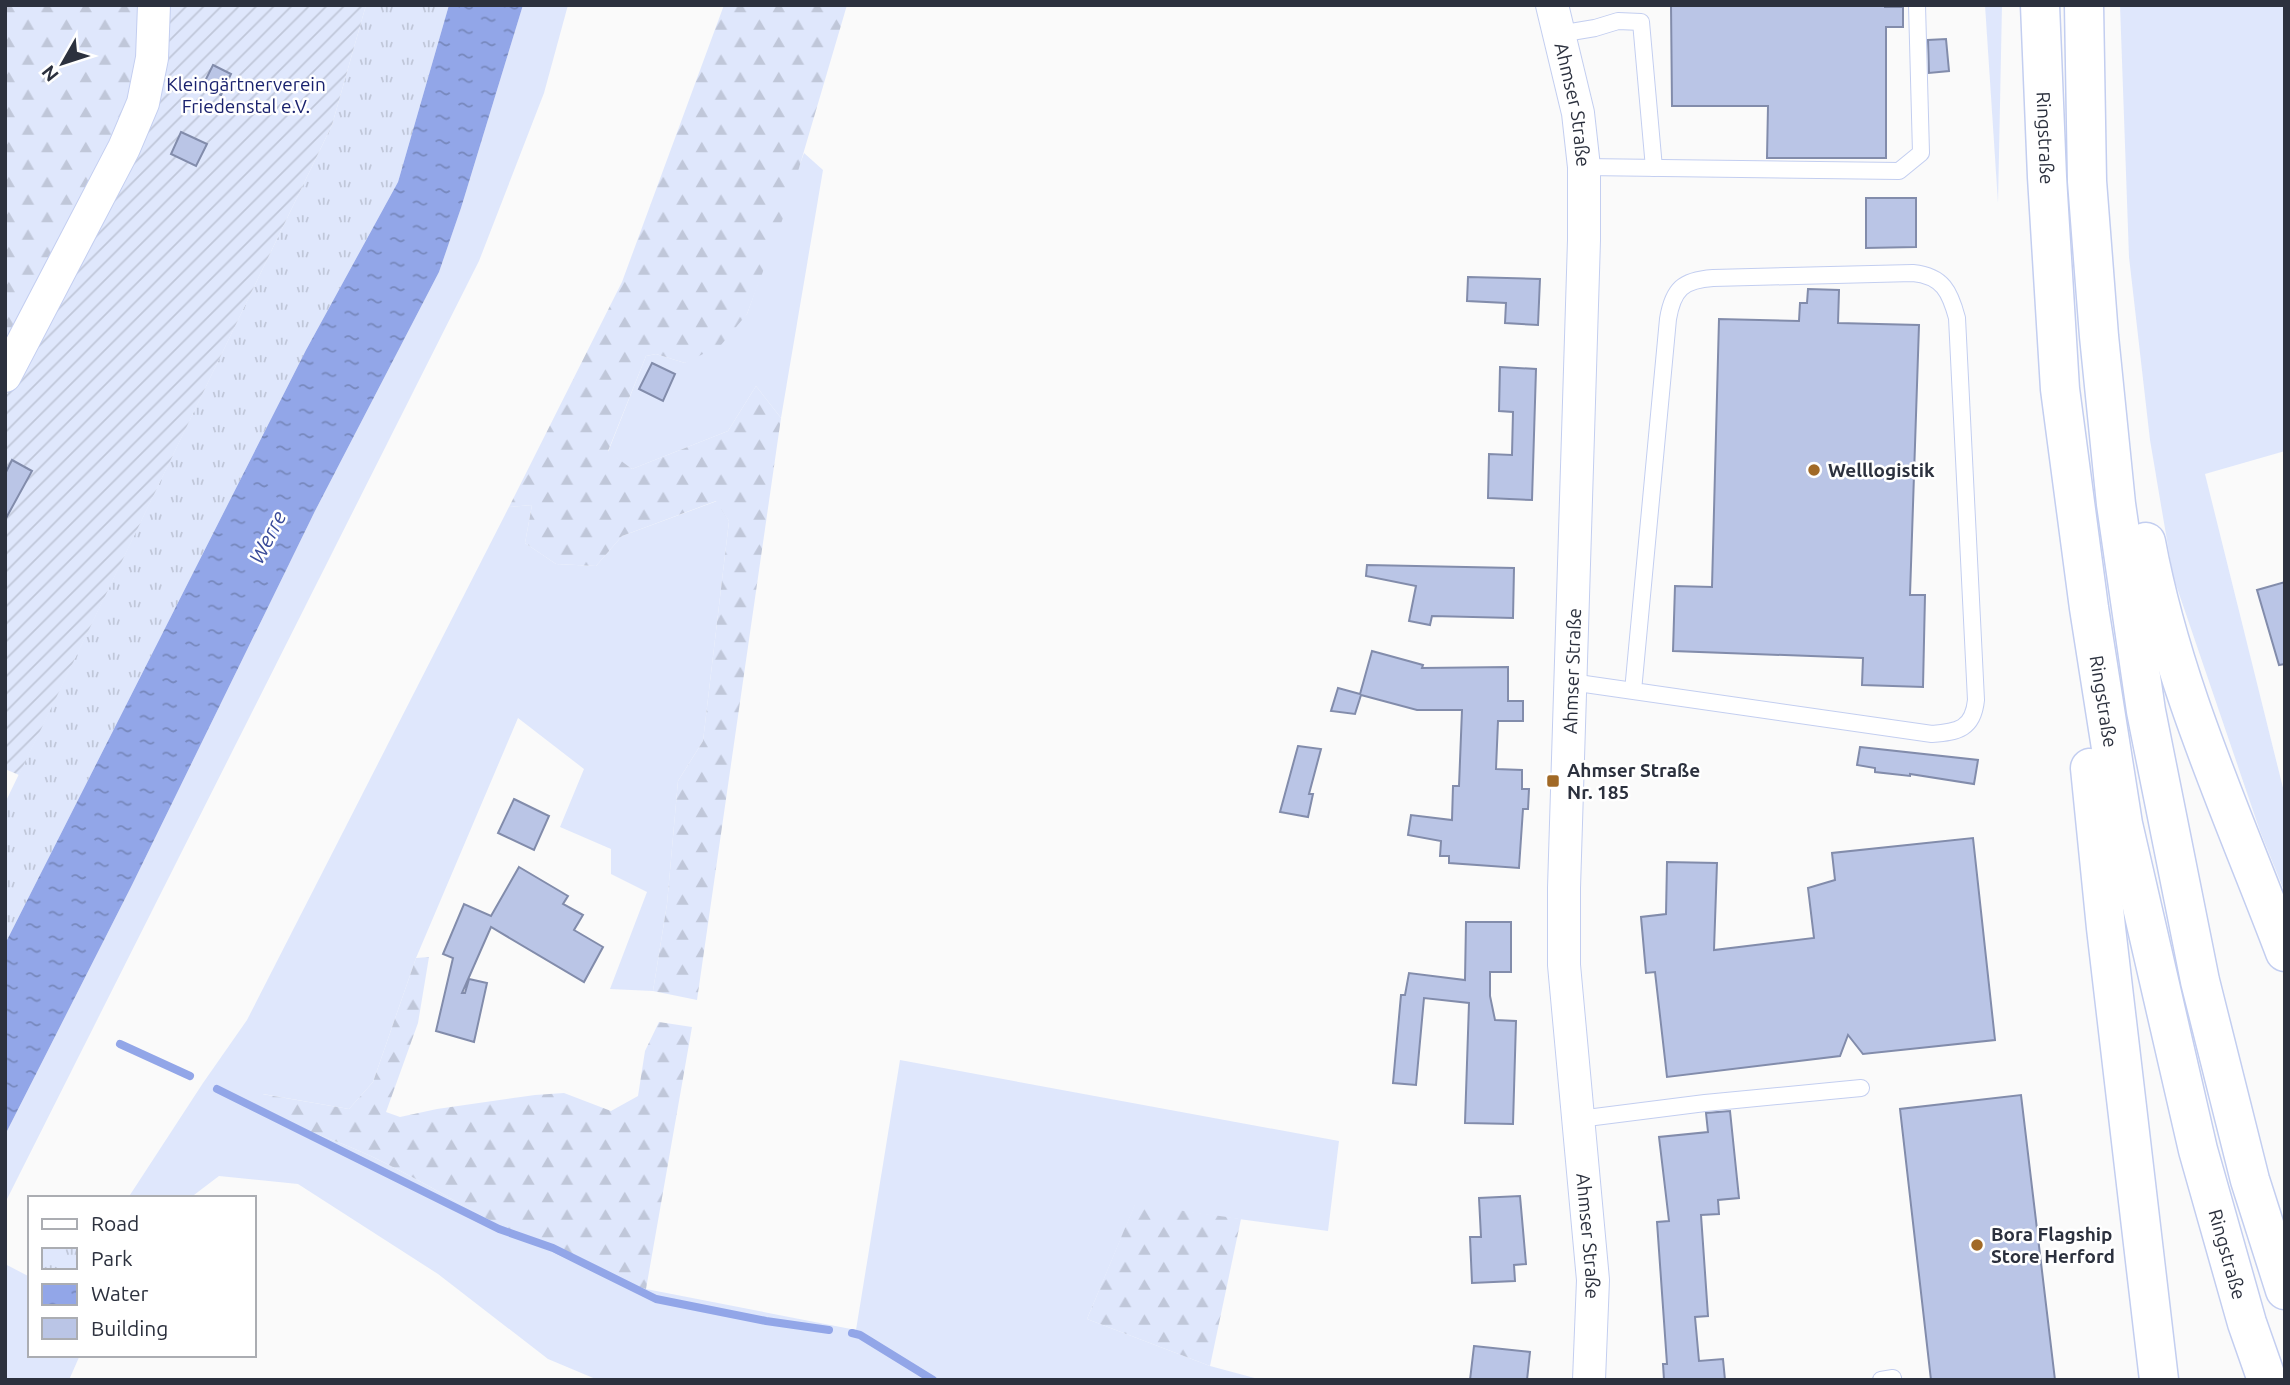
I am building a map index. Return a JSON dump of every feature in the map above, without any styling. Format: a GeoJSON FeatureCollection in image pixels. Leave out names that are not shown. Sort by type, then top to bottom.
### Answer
{"type":"FeatureCollection","features":[{"type":"Feature","properties":{"kind":"highway","name":"Ringstraße"},"geometry":{"type":"LineString","coordinates":[[2040,5],[2046,177],[2060,388],[2089,608],[2123,824],[2198,1150],[2267,1380]]}},
{"type":"Feature","properties":{"kind":"highway","name":"Ringstraße"},"geometry":{"type":"LineString","coordinates":[[2084,5],[2087,181],[2099,336],[2116,504],[2146,711],[2200,981],[2249,1180],[2285,1290]]}},
{"type":"Feature","properties":{"kind":"highway"},"geometry":{"type":"LineString","coordinates":[[2099,336],[2125,409],[2154,587],[2201,736],[2285,952]]}},
{"type":"Feature","properties":{"kind":"highway"},"geometry":{"type":"LineString","coordinates":[[2089,608],[2074,643],[2159,1380]]}},
{"type":"Feature","properties":{"kind":"street"},"geometry":{"type":"LineString","coordinates":[[5,376],[133,126],[142,103],[152,58],[155,5]]}},
{"type":"Feature","properties":{"kind":"street","name":"Ahmser Straße"},"geometry":{"type":"LineString","coordinates":[[1556,20],[1578,113],[1584,167],[1564,965],[1593,1280],[1589,1380]]}},
{"type":"Feature","properties":{"kind":"lane"},"geometry":{"type":"LineString","coordinates":[[1584,167],[1899,171],[1921,153],[1917,5]]}},
{"type":"Feature","properties":{"kind":"lane"},"geometry":{"type":"LineString","coordinates":[[1556,20],[1595,29],[1618,20],[1641,22],[1654,168]]}},
{"type":"Feature","properties":{"kind":"lane"},"geometry":{"type":"LineString","coordinates":[[1571,682],[1633,691],[1932,734],[1949,733],[1966,726],[1975,715],[1976,700],[1956,318],[1951,296],[1941,284],[1927,275],[1913,273],[1694,279],[1681,287],[1671,300],[1633,691]]}},
{"type":"Feature","properties":{"kind":"lane"},"geometry":{"type":"LineString","coordinates":[[1579,1119],[1705,1103],[1861,1088]]}},
{"type":"Feature","properties":{"kind":"green space"},"geometry":{"type":"Polygon","coordinates":[[[5,5],[145,5],[133,100],[5,352],[5,5]]]}},
{"type":"Feature","properties":{"kind":"green space","name":"Kleingärtnerverein Friedenstal e.V."},"geometry":{"type":"Polygon","coordinates":[[[166,5],[366,5],[332,125],[19,775],[5,769],[5,398],[26,359],[166,5]]]}},
{"type":"Feature","properties":{"kind":"green space"},"geometry":{"type":"Polygon","coordinates":[[[366,5],[449,5],[398,182],[306,350],[5,944],[5,803],[332,125],[366,5]]]}},
{"type":"Feature","properties":{"kind":"green space"},"geometry":{"type":"Polygon","coordinates":[[[523,5],[568,5],[544,93],[479,261],[5,1203],[5,1135],[132,885],[315,511],[439,272],[523,5]]]}},
{"type":"Feature","properties":{"kind":"green space"},"geometry":{"type":"Polygon","coordinates":[[[724,5],[847,5],[789,202],[747,314],[721,345],[685,363],[656,354],[646,356],[608,451],[632,469],[728,431],[756,386],[781,418],[697,1000],[653,991],[667,904],[678,781],[703,741],[729,521],[716,501],[622,536],[596,566],[556,564],[525,543],[532,505],[509,507],[622,282],[724,5]]]}},
{"type":"Feature","properties":{"kind":"green space"},"geometry":{"type":"Polygon","coordinates":[[[1985,5],[2002,5],[1998,203],[1985,5]]]}},
{"type":"Feature","properties":{"kind":"green space"},"geometry":{"type":"Polygon","coordinates":[[[2120,5],[2285,5],[2285,451],[2205,474],[2285,796],[2285,893],[2260,831],[2173,576],[2150,440],[2129,257],[2120,5]]]}},
{"type":"Feature","properties":{"kind":"green space"},"geometry":{"type":"Polygon","coordinates":[[[804,153],[823,170],[781,418],[756,386],[728,431],[632,469],[608,452],[646,356],[656,354],[685,363],[747,314],[804,153]]]}},
{"type":"Feature","properties":{"kind":"green space"},"geometry":{"type":"Polygon","coordinates":[[[717,501],[729,521],[703,741],[678,781],[667,904],[653,991],[610,989],[647,892],[611,874],[611,849],[560,827],[584,769],[518,718],[416,958],[373,1082],[349,1109],[263,1094],[270,1117],[371,1156],[545,1249],[612,1278],[646,1289],[856,1330],[900,1060],[1339,1141],[1328,1231],[1135,1205],[1087,1319],[1210,1366],[1262,1380],[598,1380],[548,1359],[438,1274],[298,1184],[219,1176],[193,1196],[129,1196],[247,1020],[509,507],[532,505],[525,543],[556,564],[596,566],[622,536],[717,501]]]}},
{"type":"Feature","properties":{"kind":"green space"},"geometry":{"type":"Polygon","coordinates":[[[429,957],[418,1023],[386,1112],[400,1117],[437,1109],[564,1093],[611,1111],[638,1096],[645,1051],[659,1022],[692,1027],[646,1289],[612,1278],[545,1249],[371,1156],[270,1117],[262,1094],[349,1109],[373,1082],[416,958],[429,957]]]}},
{"type":"Feature","properties":{"kind":"green space"},"geometry":{"type":"Polygon","coordinates":[[[1135,1204],[1241,1219],[1210,1366],[1087,1319],[1135,1204]]]}},
{"type":"Feature","properties":{"kind":"green space"},"geometry":{"type":"Polygon","coordinates":[[[5,1264],[28,1276],[28,1357],[79,1357],[69,1380],[5,1380],[5,1264]]]}},
{"type":"Feature","properties":{"kind":"water","name":"Werre"},"geometry":{"type":"Polygon","coordinates":[[[449,5],[523,5],[439,272],[315,511],[132,885],[5,1135],[5,944],[306,350],[398,182],[449,5]]]}},
{"type":"Feature","properties":{"kind":"building"},"geometry":{"type":"Polygon","coordinates":[[[1671,5],[1903,7],[1903,27],[1886,27],[1886,158],[1767,158],[1768,106],[1672,106],[1671,5]]]}},
{"type":"Feature","properties":{"kind":"building"},"geometry":{"type":"Polygon","coordinates":[[[1946,39],[1949,71],[1929,73],[1928,40],[1946,39]]]}},
{"type":"Feature","properties":{"kind":"building"},"geometry":{"type":"Polygon","coordinates":[[[213,65],[231,74],[221,95],[203,85],[213,65]]]}},
{"type":"Feature","properties":{"kind":"building"},"geometry":{"type":"Polygon","coordinates":[[[181,132],[207,144],[196,166],[171,154],[181,132]]]}},
{"type":"Feature","properties":{"kind":"building"},"geometry":{"type":"Polygon","coordinates":[[[1866,198],[1916,198],[1916,247],[1866,248],[1866,198]]]}},
{"type":"Feature","properties":{"kind":"building"},"geometry":{"type":"Polygon","coordinates":[[[1468,277],[1540,279],[1538,325],[1505,323],[1506,303],[1467,301],[1468,277]]]}},
{"type":"Feature","properties":{"kind":"building","name":"Welllogistik"},"geometry":{"type":"Polygon","coordinates":[[[1808,289],[1839,290],[1838,323],[1919,325],[1910,595],[1925,595],[1923,687],[1862,685],[1863,658],[1673,651],[1675,586],[1712,587],[1719,319],[1799,321],[1800,303],[1807,303],[1808,289]]]}},
{"type":"Feature","properties":{"kind":"building"},"geometry":{"type":"Polygon","coordinates":[[[652,363],[675,374],[663,401],[639,389],[652,363]]]}},
{"type":"Feature","properties":{"kind":"building"},"geometry":{"type":"Polygon","coordinates":[[[1500,367],[1536,369],[1532,500],[1488,498],[1489,454],[1512,455],[1513,412],[1499,411],[1500,367]]]}},
{"type":"Feature","properties":{"kind":"building"},"geometry":{"type":"Polygon","coordinates":[[[12,460],[32,471],[5,520],[5,474],[12,460]]]}},
{"type":"Feature","properties":{"kind":"building"},"geometry":{"type":"Polygon","coordinates":[[[1367,565],[1514,568],[1513,618],[1432,616],[1430,625],[1409,621],[1416,586],[1366,576],[1367,565]]]}},
{"type":"Feature","properties":{"kind":"building"},"geometry":{"type":"Polygon","coordinates":[[[2285,582],[2285,664],[2279,665],[2257,590],[2285,582]]]}},
{"type":"Feature","properties":{"kind":"building"},"geometry":{"type":"Polygon","coordinates":[[[1372,651],[1423,665],[1422,668],[1508,667],[1508,701],[1523,701],[1523,721],[1498,721],[1496,769],[1522,770],[1522,789],[1529,789],[1528,809],[1523,809],[1519,868],[1449,863],[1449,856],[1440,856],[1441,841],[1408,835],[1411,815],[1452,820],[1453,786],[1459,786],[1462,710],[1417,710],[1361,695],[1355,714],[1331,711],[1338,688],[1360,694],[1372,651]]]}},
{"type":"Feature","properties":{"kind":"building"},"geometry":{"type":"Polygon","coordinates":[[[1298,746],[1321,749],[1309,794],[1313,794],[1308,817],[1280,812],[1298,746]]]}},
{"type":"Feature","properties":{"kind":"building"},"geometry":{"type":"Polygon","coordinates":[[[1860,747],[1978,760],[1974,784],[1910,774],[1875,772],[1875,768],[1857,765],[1860,747]]]}},
{"type":"Feature","properties":{"kind":"building"},"geometry":{"type":"Polygon","coordinates":[[[514,799],[549,816],[534,850],[498,833],[514,799]]]}},
{"type":"Feature","properties":{"kind":"building"},"geometry":{"type":"Polygon","coordinates":[[[1973,838],[1995,1040],[1863,1054],[1848,1035],[1840,1056],[1667,1077],[1655,972],[1646,973],[1641,917],[1666,914],[1667,862],[1717,863],[1714,950],[1814,938],[1808,888],[1835,880],[1832,853],[1973,838]]]}},
{"type":"Feature","properties":{"kind":"building"},"geometry":{"type":"Polygon","coordinates":[[[519,867],[568,896],[563,904],[583,915],[574,930],[603,947],[584,982],[491,927],[462,993],[465,993],[469,979],[487,983],[474,1042],[436,1031],[453,958],[443,954],[464,904],[491,916],[519,867]]]}},
{"type":"Feature","properties":{"kind":"building"},"geometry":{"type":"Polygon","coordinates":[[[1466,922],[1511,922],[1511,972],[1490,972],[1490,996],[1495,1020],[1516,1021],[1513,1124],[1465,1123],[1469,1003],[1424,998],[1416,1085],[1393,1083],[1401,995],[1405,995],[1409,973],[1465,980],[1466,922]]]}},
{"type":"Feature","properties":{"kind":"building","name":"Bora Flagship Store Herford"},"geometry":{"type":"Polygon","coordinates":[[[2021,1095],[2055,1380],[1931,1380],[1900,1109],[2021,1095]]]}},
{"type":"Feature","properties":{"kind":"building"},"geometry":{"type":"Polygon","coordinates":[[[1730,1111],[1739,1198],[1718,1200],[1719,1214],[1701,1215],[1708,1316],[1695,1317],[1699,1361],[1723,1359],[1725,1380],[1664,1380],[1663,1364],[1667,1364],[1657,1222],[1669,1221],[1659,1137],[1708,1132],[1706,1113],[1730,1111]]]}},
{"type":"Feature","properties":{"kind":"building"},"geometry":{"type":"Polygon","coordinates":[[[1520,1196],[1526,1264],[1514,1265],[1515,1281],[1472,1283],[1470,1237],[1481,1237],[1479,1198],[1520,1196]]]}},
{"type":"Feature","properties":{"kind":"building"},"geometry":{"type":"Polygon","coordinates":[[[1474,1346],[1530,1352],[1527,1380],[1470,1380],[1474,1346]]]}},
{"type":"Feature","properties":{"kind":"waterway"},"geometry":{"type":"LineString","coordinates":[[120,1044],[190,1076]]}},
{"type":"Feature","properties":{"kind":"waterway"},"geometry":{"type":"LineString","coordinates":[[217,1089],[499,1229],[553,1248],[656,1299],[766,1321],[829,1330]]}},
{"type":"Feature","properties":{"kind":"waterway"},"geometry":{"type":"LineString","coordinates":[[852,1333],[860,1335],[933,1380]]}},
{"type":"Feature","properties":{"kind":"place","name":"Welllogistik"},"geometry":{"type":"Point","coordinates":[1814,470]}},
{"type":"Feature","properties":{"kind":"place","name":"Ahmser Straße Nr. 185"},"geometry":{"type":"Point","coordinates":[1553,781]}},
{"type":"Feature","properties":{"kind":"place","name":"Bora Flagship Store Herford"},"geometry":{"type":"Point","coordinates":[1977,1245]}}]}
